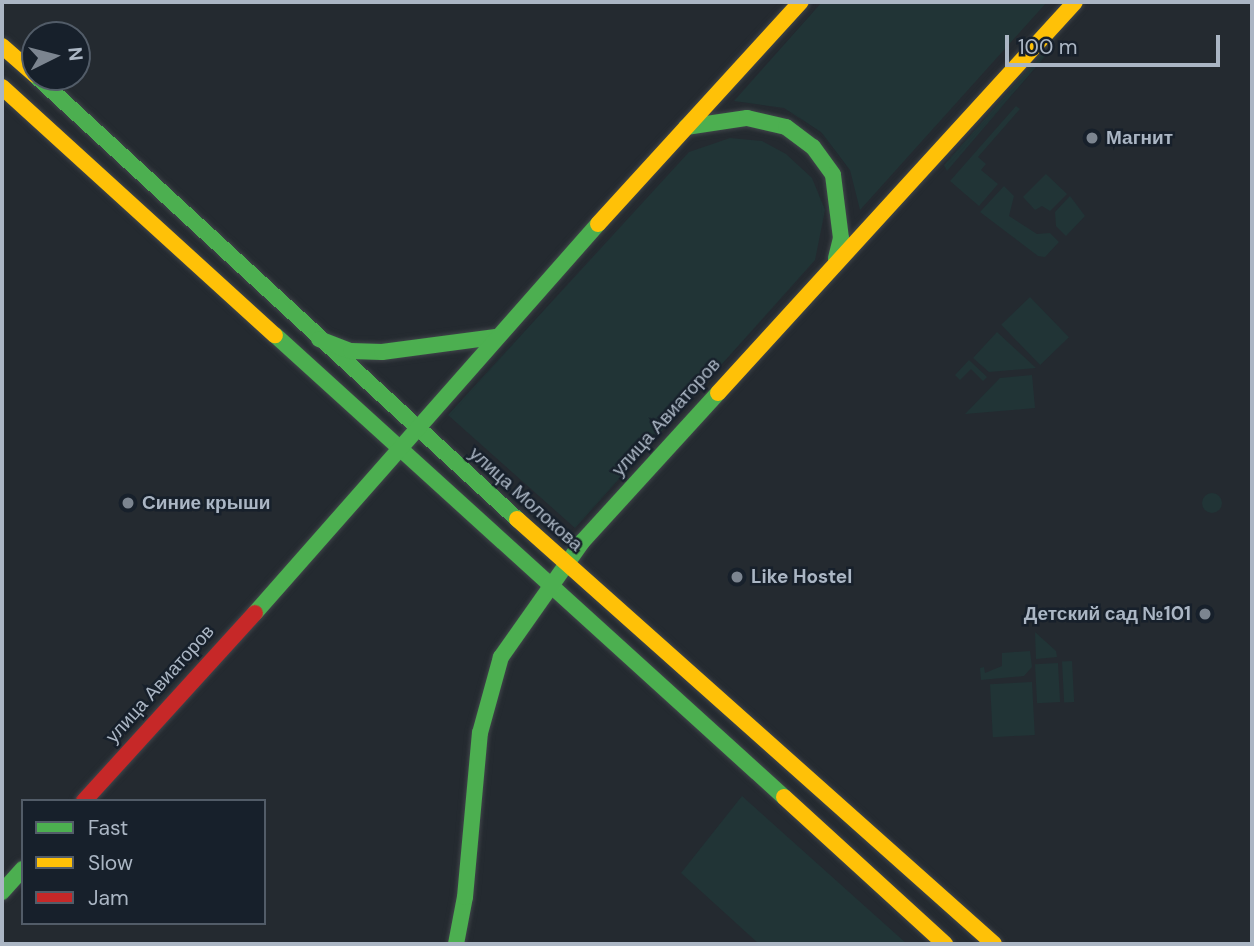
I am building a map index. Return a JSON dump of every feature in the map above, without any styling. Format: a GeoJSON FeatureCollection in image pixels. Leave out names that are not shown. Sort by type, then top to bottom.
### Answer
{"type":"FeatureCollection","features":[{"type":"Feature","properties":{"kind":"main road","name":"улица Авиаторов"},"geometry":{"type":"LineString","coordinates":[[86,799],[319,543],[494,337],[801,2]]}},
{"type":"Feature","properties":{"kind":"main road","name":"улица Авиаторов"},"geometry":{"type":"LineString","coordinates":[[456,944],[465,897],[483,722],[501,657],[547,587],[566,564],[835,261],[1075,2]]}},
{"type":"Feature","properties":{"kind":"main road","name":"улица Молокова"},"geometry":{"type":"LineString","coordinates":[[2,46],[21,63]]}},
{"type":"Feature","properties":{"kind":"main road"},"geometry":{"type":"LineString","coordinates":[[2,88],[396,450],[945,944]]}},
{"type":"Feature","properties":{"kind":"main road","name":"улица Молокова"},"geometry":{"type":"LineString","coordinates":[[52,91],[319,340],[566,564],[994,944]]}},
{"type":"Feature","properties":{"kind":"main road"},"geometry":{"type":"LineString","coordinates":[[686,127],[747,118],[786,127],[813,147],[834,175],[841,209],[841,238],[835,261]]}},
{"type":"Feature","properties":{"kind":"main road"},"geometry":{"type":"LineString","coordinates":[[319,340],[351,351],[382,352],[494,337]]}},
{"type":"Feature","properties":{"kind":"main road"},"geometry":{"type":"LineString","coordinates":[[2,892],[21,871]]}},
{"type":"Feature","properties":{"kind":"shaded area"},"geometry":{"type":"Polygon","coordinates":[[[822,2],[1047,2],[860,210],[850,170],[821,132],[784,108],[734,101],[822,2]]]}},
{"type":"Feature","properties":{"kind":"shaded area"},"geometry":{"type":"Polygon","coordinates":[[[1041,55],[1046,55],[947,171],[944,165],[1041,55]]]}},
{"type":"Feature","properties":{"kind":"shaded area"},"geometry":{"type":"Polygon","coordinates":[[[1016,106],[1020,109],[978,157],[986,164],[981,170],[998,184],[979,206],[950,181],[1016,106]]]}},
{"type":"Feature","properties":{"kind":"shaded area"},"geometry":{"type":"Polygon","coordinates":[[[730,138],[762,141],[786,154],[812,178],[825,210],[815,260],[575,528],[448,415],[689,152],[730,138]]]}},
{"type":"Feature","properties":{"kind":"shaded area"},"geometry":{"type":"Polygon","coordinates":[[[1046,174],[1067,194],[1050,211],[1042,206],[1035,210],[1023,197],[1046,174]]]}},
{"type":"Feature","properties":{"kind":"shaded area"},"geometry":{"type":"Polygon","coordinates":[[[1004,186],[1014,196],[1009,216],[1037,234],[1050,233],[1059,242],[1045,257],[1038,256],[980,212],[1004,186]]]}},
{"type":"Feature","properties":{"kind":"shaded area"},"geometry":{"type":"Polygon","coordinates":[[[1070,196],[1085,216],[1066,236],[1056,226],[1055,212],[1070,196]]]}},
{"type":"Feature","properties":{"kind":"shaded area"},"geometry":{"type":"Polygon","coordinates":[[[1030,297],[1069,337],[1040,365],[1001,325],[1030,297]]]}},
{"type":"Feature","properties":{"kind":"shaded area"},"geometry":{"type":"Polygon","coordinates":[[[997,332],[1036,368],[989,372],[973,358],[997,332]]]}},
{"type":"Feature","properties":{"kind":"shaded area"},"geometry":{"type":"Polygon","coordinates":[[[969,360],[987,377],[983,381],[971,369],[960,380],[955,375],[969,360]]]}},
{"type":"Feature","properties":{"kind":"shaded area"},"geometry":{"type":"Polygon","coordinates":[[[1032,375],[1035,408],[965,414],[1000,378],[1032,375]]]}},
{"type":"Feature","properties":{"kind":"shaded area"},"geometry":{"type":"Polygon","coordinates":[[[1212,493],[1219,496],[1222,503],[1219,510],[1212,513],[1205,510],[1202,503],[1205,496],[1212,493]]]}},
{"type":"Feature","properties":{"kind":"shaded area"},"geometry":{"type":"Polygon","coordinates":[[[1035,632],[1056,651],[1057,657],[1036,659],[1035,632]]]}},
{"type":"Feature","properties":{"kind":"shaded area"},"geometry":{"type":"Polygon","coordinates":[[[1030,651],[1032,667],[1024,676],[981,680],[980,668],[984,667],[985,673],[1002,666],[1002,653],[1030,651]]]}},
{"type":"Feature","properties":{"kind":"shaded area"},"geometry":{"type":"Polygon","coordinates":[[[1072,661],[1074,702],[1064,702],[1062,662],[1072,661]]]}},
{"type":"Feature","properties":{"kind":"shaded area"},"geometry":{"type":"Polygon","coordinates":[[[1058,663],[1060,702],[1037,703],[1035,664],[1058,663]]]}},
{"type":"Feature","properties":{"kind":"shaded area"},"geometry":{"type":"Polygon","coordinates":[[[1032,682],[1035,735],[993,737],[990,684],[1032,682]]]}},
{"type":"Feature","properties":{"kind":"shaded area"},"geometry":{"type":"Polygon","coordinates":[[[742,796],[907,944],[759,944],[681,873],[742,796]]]}},
{"type":"Feature","properties":{"kind":"traffic: fast"},"geometry":{"type":"LineString","coordinates":[[52,91],[517,519]]}},
{"type":"Feature","properties":{"kind":"traffic: fast"},"geometry":{"type":"LineString","coordinates":[[686,127],[747,118],[786,127],[813,147],[833,175],[841,238],[836,258]]}},
{"type":"Feature","properties":{"kind":"traffic: fast"},"geometry":{"type":"LineString","coordinates":[[255,613],[598,224]]}},
{"type":"Feature","properties":{"kind":"traffic: fast"},"geometry":{"type":"LineString","coordinates":[[275,335],[784,797]]}},
{"type":"Feature","properties":{"kind":"traffic: fast"},"geometry":{"type":"LineString","coordinates":[[319,339],[351,351],[382,352],[494,337]]}},
{"type":"Feature","properties":{"kind":"traffic: fast"},"geometry":{"type":"LineString","coordinates":[[456,944],[465,897],[480,733],[501,657],[582,542],[718,393]]}},
{"type":"Feature","properties":{"kind":"traffic: fast"},"geometry":{"type":"LineString","coordinates":[[2,892],[21,871]]}},
{"type":"Feature","properties":{"kind":"traffic: slow"},"geometry":{"type":"LineString","coordinates":[[598,224],[801,2]]}},
{"type":"Feature","properties":{"kind":"traffic: slow"},"geometry":{"type":"LineString","coordinates":[[718,393],[1075,2]]}},
{"type":"Feature","properties":{"kind":"traffic: slow"},"geometry":{"type":"LineString","coordinates":[[2,46],[21,63]]}},
{"type":"Feature","properties":{"kind":"traffic: slow"},"geometry":{"type":"LineString","coordinates":[[2,87],[275,335]]}},
{"type":"Feature","properties":{"kind":"traffic: slow"},"geometry":{"type":"LineString","coordinates":[[517,519],[994,944]]}},
{"type":"Feature","properties":{"kind":"traffic: slow"},"geometry":{"type":"LineString","coordinates":[[784,797],[945,944]]}},
{"type":"Feature","properties":{"kind":"traffic: jam"},"geometry":{"type":"LineString","coordinates":[[86,799],[255,613]]}},
{"type":"Feature","properties":{"kind":"place","name":"Магнит"},"geometry":{"type":"Point","coordinates":[1092,138]}},
{"type":"Feature","properties":{"kind":"place","name":"Синие крыши"},"geometry":{"type":"Point","coordinates":[128,503]}},
{"type":"Feature","properties":{"kind":"place","name":"Like Hostel"},"geometry":{"type":"Point","coordinates":[737,577]}},
{"type":"Feature","properties":{"kind":"place","name":"Детский сад №101"},"geometry":{"type":"Point","coordinates":[1205,614]}}]}
